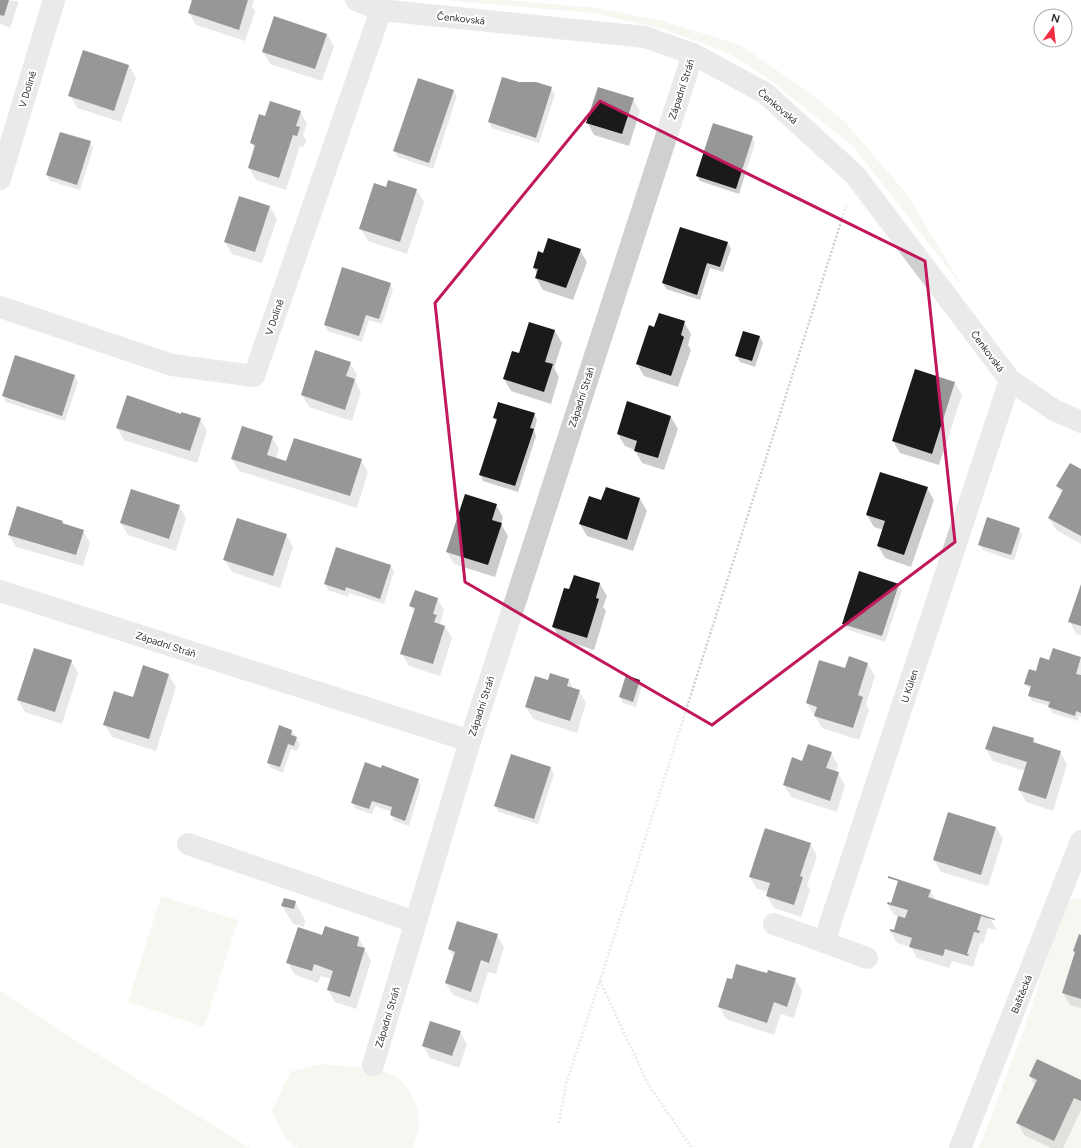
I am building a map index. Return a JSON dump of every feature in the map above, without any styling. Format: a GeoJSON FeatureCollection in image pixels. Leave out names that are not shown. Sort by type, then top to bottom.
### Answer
{"type":"FeatureCollection","features":[{"type":"Feature","properties":{"kind":"street","name":"V Dolině"},"geometry":{"type":"LineString","coordinates":[[0,179],[54,0]]}},
{"type":"Feature","properties":{"kind":"street","name":"Čenkovská"},"geometry":{"type":"LineString","coordinates":[[356,0],[382,10],[645,37],[693,54],[765,93],[856,175],[1010,380],[1054,410],[1081,422]]}},
{"type":"Feature","properties":{"kind":"street","name":"V Dolině"},"geometry":{"type":"LineString","coordinates":[[0,307],[172,365],[254,376],[382,10]]}},
{"type":"Feature","properties":{"kind":"street","name":"Západní Stráň"},"geometry":{"type":"LineString","coordinates":[[373,1065],[470,741],[693,54]]}},
{"type":"Feature","properties":{"kind":"street","name":"U Kůlen"},"geometry":{"type":"LineString","coordinates":[[824,942],[1010,380]]}},
{"type":"Feature","properties":{"kind":"street","name":"Západní Stráň"},"geometry":{"type":"LineString","coordinates":[[0,591],[470,741]]}},
{"type":"Feature","properties":{"kind":"street","name":"Baštěcká"},"geometry":{"type":"LineString","coordinates":[[960,1148],[1075,874],[1081,841]]}},
{"type":"Feature","properties":{"kind":"street"},"geometry":{"type":"LineString","coordinates":[[188,844],[416,922]]}},
{"type":"Feature","properties":{"kind":"street"},"geometry":{"type":"LineString","coordinates":[[774,924],[867,958]]}},
{"type":"Feature","properties":{"kind":"path"},"geometry":{"type":"LineString","coordinates":[[559,1124],[566,1084],[856,175]]}},
{"type":"Feature","properties":{"kind":"path"},"geometry":{"type":"LineString","coordinates":[[600,981],[648,1084],[692,1148]]}},
{"type":"Feature","properties":{"kind":"highlighted area"},"geometry":{"type":"Polygon","coordinates":[[[600,101],[925,261],[955,542],[712,725],[465,582],[435,303],[600,101]]]}},
{"type":"Feature","properties":{"kind":"green space"},"geometry":{"type":"Polygon","coordinates":[[[443,0],[507,0],[597,8],[663,21],[740,45],[809,92],[844,121],[906,193],[965,290],[853,146],[766,77],[728,53],[663,29],[593,13],[443,0]]]}},
{"type":"Feature","properties":{"kind":"green space"},"geometry":{"type":"Polygon","coordinates":[[[161,896],[238,920],[204,1027],[128,1002],[161,896]]]}},
{"type":"Feature","properties":{"kind":"green space"},"geometry":{"type":"Polygon","coordinates":[[[1073,899],[1081,899],[1081,1148],[979,1148],[1025,1027],[1065,902],[1073,899]]]}},
{"type":"Feature","properties":{"kind":"green space"},"geometry":{"type":"Polygon","coordinates":[[[0,990],[84,1046],[250,1148],[0,1148],[0,990]]]}},
{"type":"Feature","properties":{"kind":"green space"},"geometry":{"type":"Polygon","coordinates":[[[321,1064],[372,1067],[396,1076],[409,1090],[418,1108],[419,1128],[413,1148],[298,1148],[286,1140],[272,1111],[290,1072],[321,1064]]]}},
{"type":"Feature","properties":{"kind":"building"},"geometry":{"type":"Polygon","coordinates":[[[0,0],[9,0],[4,16],[0,15],[0,0]]]}},
{"type":"Feature","properties":{"kind":"building"},"geometry":{"type":"Polygon","coordinates":[[[192,0],[248,0],[239,30],[188,13],[192,0]]]}},
{"type":"Feature","properties":{"kind":"building"},"geometry":{"type":"Polygon","coordinates":[[[274,16],[327,34],[315,69],[262,52],[274,16]]]}},
{"type":"Feature","properties":{"kind":"building"},"geometry":{"type":"Polygon","coordinates":[[[83,50],[129,65],[114,111],[68,96],[83,50]]]}},
{"type":"Feature","properties":{"kind":"building"},"geometry":{"type":"Polygon","coordinates":[[[502,77],[519,82],[536,82],[552,87],[536,138],[488,122],[502,77]]]}},
{"type":"Feature","properties":{"kind":"building"},"geometry":{"type":"Polygon","coordinates":[[[418,78],[454,90],[429,163],[393,151],[418,78]]]}},
{"type":"Feature","properties":{"kind":"building"},"geometry":{"type":"Polygon","coordinates":[[[598,87],[634,98],[622,134],[586,123],[598,87]]]}},
{"type":"Feature","properties":{"kind":"building"},"geometry":{"type":"Polygon","coordinates":[[[270,101],[301,111],[296,126],[300,127],[297,136],[293,135],[279,178],[248,168],[255,145],[250,143],[259,114],[265,116],[270,101]]]}},
{"type":"Feature","properties":{"kind":"building"},"geometry":{"type":"Polygon","coordinates":[[[713,123],[753,136],[736,189],[696,176],[713,123]]]}},
{"type":"Feature","properties":{"kind":"building"},"geometry":{"type":"Polygon","coordinates":[[[60,132],[91,141],[77,185],[46,175],[60,132]]]}},
{"type":"Feature","properties":{"kind":"building"},"geometry":{"type":"Polygon","coordinates":[[[388,180],[417,189],[400,242],[359,229],[374,183],[386,187],[388,180]]]}},
{"type":"Feature","properties":{"kind":"building"},"geometry":{"type":"Polygon","coordinates":[[[239,196],[270,206],[255,252],[224,242],[239,196]]]}},
{"type":"Feature","properties":{"kind":"building"},"geometry":{"type":"Polygon","coordinates":[[[680,227],[728,242],[720,267],[707,263],[697,295],[662,283],[680,227]]]}},
{"type":"Feature","properties":{"kind":"building"},"geometry":{"type":"Polygon","coordinates":[[[548,238],[581,249],[566,288],[535,278],[538,269],[533,268],[538,251],[543,253],[548,238]]]}},
{"type":"Feature","properties":{"kind":"building"},"geometry":{"type":"Polygon","coordinates":[[[342,267],[391,283],[379,319],[366,315],[359,336],[324,325],[342,267]]]}},
{"type":"Feature","properties":{"kind":"building"},"geometry":{"type":"Polygon","coordinates":[[[659,313],[685,321],[681,335],[684,337],[671,376],[636,364],[649,325],[654,327],[659,313]]]}},
{"type":"Feature","properties":{"kind":"building"},"geometry":{"type":"Polygon","coordinates":[[[529,322],[555,330],[545,362],[553,364],[544,392],[503,379],[512,351],[519,353],[529,322]]]}},
{"type":"Feature","properties":{"kind":"building"},"geometry":{"type":"Polygon","coordinates":[[[743,331],[760,336],[752,361],[735,356],[743,331]]]}},
{"type":"Feature","properties":{"kind":"building"},"geometry":{"type":"Polygon","coordinates":[[[315,350],[351,362],[346,376],[355,379],[345,410],[301,395],[315,350]]]}},
{"type":"Feature","properties":{"kind":"building"},"geometry":{"type":"Polygon","coordinates":[[[15,355],[75,375],[62,416],[2,396],[15,355]]]}},
{"type":"Feature","properties":{"kind":"building"},"geometry":{"type":"Polygon","coordinates":[[[915,369],[955,382],[932,454],[892,441],[915,369]]]}},
{"type":"Feature","properties":{"kind":"building"},"geometry":{"type":"Polygon","coordinates":[[[127,395],[181,414],[181,412],[201,418],[190,451],[116,428],[127,395]]]}},
{"type":"Feature","properties":{"kind":"building"},"geometry":{"type":"Polygon","coordinates":[[[627,401],[671,416],[658,458],[634,451],[637,441],[617,434],[627,401]]]}},
{"type":"Feature","properties":{"kind":"building"},"geometry":{"type":"Polygon","coordinates":[[[498,402],[535,413],[530,428],[534,429],[515,486],[479,475],[497,419],[493,418],[498,402]]]}},
{"type":"Feature","properties":{"kind":"building"},"geometry":{"type":"Polygon","coordinates":[[[242,426],[273,436],[267,455],[286,461],[294,438],[362,459],[350,496],[231,459],[242,426]]]}},
{"type":"Feature","properties":{"kind":"building"},"geometry":{"type":"Polygon","coordinates":[[[1070,463],[1081,469],[1081,536],[1048,518],[1063,490],[1056,486],[1070,463]]]}},
{"type":"Feature","properties":{"kind":"building"},"geometry":{"type":"Polygon","coordinates":[[[880,472],[928,487],[904,555],[877,546],[885,521],[866,515],[880,472]]]}},
{"type":"Feature","properties":{"kind":"building"},"geometry":{"type":"Polygon","coordinates":[[[606,487],[640,498],[627,540],[579,524],[589,496],[601,500],[606,487]]]}},
{"type":"Feature","properties":{"kind":"building"},"geometry":{"type":"Polygon","coordinates":[[[131,489],[180,505],[169,539],[120,523],[131,489]]]}},
{"type":"Feature","properties":{"kind":"building"},"geometry":{"type":"Polygon","coordinates":[[[465,494],[497,504],[492,520],[502,523],[488,565],[446,552],[465,494]]]}},
{"type":"Feature","properties":{"kind":"building"},"geometry":{"type":"Polygon","coordinates":[[[17,506],[63,521],[62,523],[84,530],[76,555],[8,535],[17,506]]]}},
{"type":"Feature","properties":{"kind":"building"},"geometry":{"type":"Polygon","coordinates":[[[987,517],[1020,528],[1011,555],[978,545],[987,517]]]}},
{"type":"Feature","properties":{"kind":"building"},"geometry":{"type":"Polygon","coordinates":[[[237,518],[287,534],[273,576],[223,560],[237,518]]]}},
{"type":"Feature","properties":{"kind":"building"},"geometry":{"type":"Polygon","coordinates":[[[336,547],[391,565],[380,599],[346,587],[345,591],[324,584],[336,547]]]}},
{"type":"Feature","properties":{"kind":"building"},"geometry":{"type":"Polygon","coordinates":[[[859,571],[899,584],[882,636],[842,624],[859,571]]]}},
{"type":"Feature","properties":{"kind":"building"},"geometry":{"type":"Polygon","coordinates":[[[574,575],[600,583],[596,598],[599,599],[587,638],[552,627],[564,588],[569,589],[574,575]]]}},
{"type":"Feature","properties":{"kind":"building"},"geometry":{"type":"Polygon","coordinates":[[[1081,584],[1081,626],[1068,622],[1081,584]]]}},
{"type":"Feature","properties":{"kind":"building"},"geometry":{"type":"Polygon","coordinates":[[[415,590],[438,598],[433,614],[437,615],[434,622],[445,626],[433,664],[400,654],[415,608],[409,606],[415,590]]]}},
{"type":"Feature","properties":{"kind":"building"},"geometry":{"type":"Polygon","coordinates":[[[34,648],[72,660],[55,712],[17,700],[34,648]]]}},
{"type":"Feature","properties":{"kind":"building"},"geometry":{"type":"Polygon","coordinates":[[[1053,648],[1081,657],[1076,674],[1081,675],[1081,713],[1076,711],[1075,716],[1048,707],[1050,702],[1028,696],[1031,686],[1024,684],[1029,669],[1036,671],[1040,657],[1049,660],[1053,648]]]}},
{"type":"Feature","properties":{"kind":"building"},"geometry":{"type":"Polygon","coordinates":[[[849,656],[868,663],[858,695],[863,697],[853,728],[814,716],[817,707],[806,703],[819,660],[845,668],[849,656]]]}},
{"type":"Feature","properties":{"kind":"building"},"geometry":{"type":"Polygon","coordinates":[[[143,665],[169,674],[149,739],[103,725],[114,691],[133,697],[143,665]]]}},
{"type":"Feature","properties":{"kind":"building"},"geometry":{"type":"Polygon","coordinates":[[[550,673],[569,679],[567,686],[580,690],[570,721],[525,707],[535,676],[548,680],[550,673]]]}},
{"type":"Feature","properties":{"kind":"building"},"geometry":{"type":"Polygon","coordinates":[[[626,675],[640,680],[633,702],[619,697],[626,675]]]}},
{"type":"Feature","properties":{"kind":"building"},"geometry":{"type":"Polygon","coordinates":[[[279,725],[292,730],[291,735],[297,737],[294,746],[288,744],[280,767],[267,763],[279,725]]]}},
{"type":"Feature","properties":{"kind":"building"},"geometry":{"type":"Polygon","coordinates":[[[993,726],[1034,738],[1033,742],[1061,751],[1046,799],[1018,790],[1027,762],[985,749],[993,726]]]}},
{"type":"Feature","properties":{"kind":"building"},"geometry":{"type":"Polygon","coordinates":[[[808,744],[832,752],[826,768],[839,772],[830,801],[783,785],[792,757],[802,761],[808,744]]]}},
{"type":"Feature","properties":{"kind":"building"},"geometry":{"type":"Polygon","coordinates":[[[511,754],[551,767],[534,819],[494,806],[511,754]]]}},
{"type":"Feature","properties":{"kind":"building"},"geometry":{"type":"Polygon","coordinates":[[[365,762],[381,768],[382,765],[419,779],[405,821],[390,815],[392,807],[372,801],[369,809],[351,803],[365,762]]]}},
{"type":"Feature","properties":{"kind":"building"},"geometry":{"type":"Polygon","coordinates":[[[948,812],[996,827],[981,875],[933,860],[948,812]]]}},
{"type":"Feature","properties":{"kind":"building"},"geometry":{"type":"Polygon","coordinates":[[[765,828],[811,843],[800,876],[803,877],[794,905],[766,896],[770,883],[749,877],[765,828]]]}},
{"type":"Feature","properties":{"kind":"building"},"geometry":{"type":"Polygon","coordinates":[[[888,876],[931,890],[928,897],[995,920],[981,916],[977,930],[980,931],[979,933],[974,932],[967,954],[969,954],[968,956],[945,949],[943,956],[909,947],[912,938],[890,931],[890,929],[894,930],[898,916],[905,918],[908,910],[887,904],[888,902],[891,903],[898,881],[888,878],[888,876]]]}},
{"type":"Feature","properties":{"kind":"building"},"geometry":{"type":"Polygon","coordinates":[[[284,898],[296,901],[294,909],[281,906],[284,898]]]}},
{"type":"Feature","properties":{"kind":"building"},"geometry":{"type":"Polygon","coordinates":[[[457,921],[498,934],[489,963],[481,960],[471,992],[445,983],[455,952],[448,949],[457,921]]]}},
{"type":"Feature","properties":{"kind":"building"},"geometry":{"type":"Polygon","coordinates":[[[325,926],[359,937],[357,946],[365,948],[350,997],[327,990],[333,971],[314,964],[312,971],[286,963],[298,927],[322,935],[325,926]]]}},
{"type":"Feature","properties":{"kind":"building"},"geometry":{"type":"Polygon","coordinates":[[[1079,934],[1081,935],[1081,999],[1062,993],[1079,934]]]}},
{"type":"Feature","properties":{"kind":"building"},"geometry":{"type":"Polygon","coordinates":[[[736,964],[767,973],[768,970],[796,978],[787,1007],[774,1002],[767,1023],[718,1007],[727,978],[732,979],[736,964]]]}},
{"type":"Feature","properties":{"kind":"building"},"geometry":{"type":"Polygon","coordinates":[[[430,1021],[461,1031],[452,1056],[422,1046],[430,1021]]]}},
{"type":"Feature","properties":{"kind":"building"},"geometry":{"type":"Polygon","coordinates":[[[1037,1059],[1081,1080],[1081,1101],[1074,1098],[1054,1141],[1016,1123],[1037,1080],[1029,1076],[1037,1059]]]}}]}
